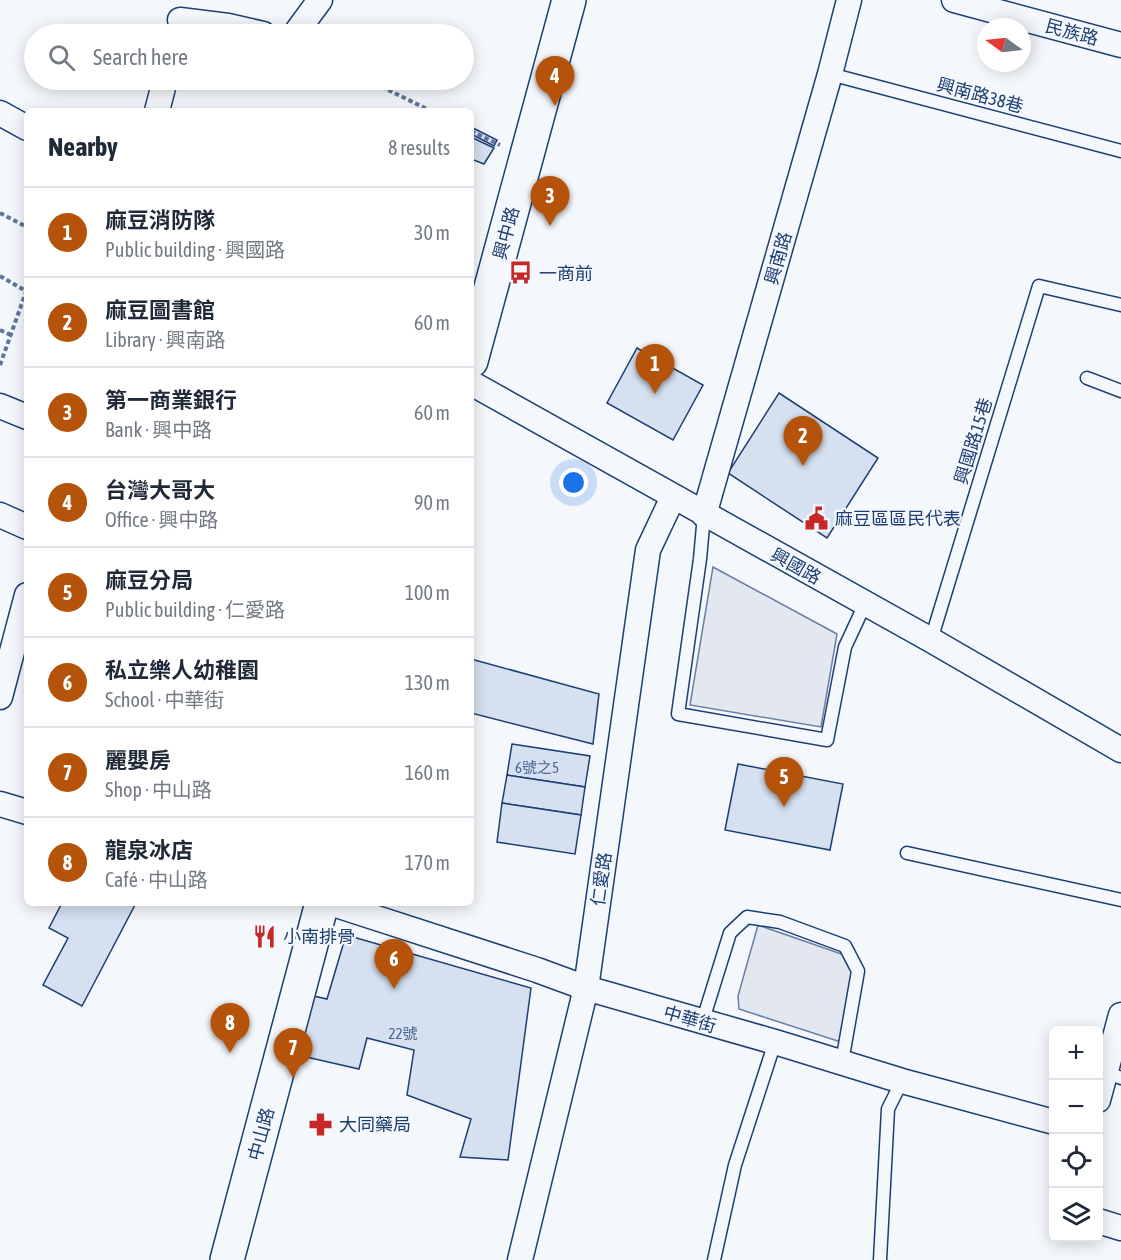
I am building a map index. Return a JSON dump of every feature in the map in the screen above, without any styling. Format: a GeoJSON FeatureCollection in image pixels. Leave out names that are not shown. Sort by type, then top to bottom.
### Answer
{"type":"FeatureCollection","features":[{"type":"Feature","properties":{"kind":"main road","name":"興中路"},"geometry":{"type":"LineString","coordinates":[[474,351],[569,0]]}},
{"type":"Feature","properties":{"kind":"main road","name":"中山路"},"geometry":{"type":"LineString","coordinates":[[227,1260],[321,906]]}},
{"type":"Feature","properties":{"kind":"street"},"geometry":{"type":"LineString","coordinates":[[302,24],[320,0]]}},
{"type":"Feature","properties":{"kind":"street","name":"興南路"},"geometry":{"type":"LineString","coordinates":[[704,515],[831,74],[849,0]]}},
{"type":"Feature","properties":{"kind":"street","name":"民族路"},"geometry":{"type":"LineString","coordinates":[[954,0],[1121,45]]}},
{"type":"Feature","properties":{"kind":"street"},"geometry":{"type":"LineString","coordinates":[[181,18],[216,24]]}},
{"type":"Feature","properties":{"kind":"street"},"geometry":{"type":"LineString","coordinates":[[158,108],[162,90]]}},
{"type":"Feature","properties":{"kind":"street"},"geometry":{"type":"LineString","coordinates":[[0,113],[24,126]]}},
{"type":"Feature","properties":{"kind":"street","name":"興國路"},"geometry":{"type":"LineString","coordinates":[[474,385],[673,498],[931,640],[1121,750]]}},
{"type":"Feature","properties":{"kind":"street"},"geometry":{"type":"LineString","coordinates":[[0,406],[24,416]]}},
{"type":"Feature","properties":{"kind":"street","name":"仁愛路"},"geometry":{"type":"LineString","coordinates":[[520,1260],[586,988],[648,550],[673,498]]}},
{"type":"Feature","properties":{"kind":"street"},"geometry":{"type":"LineString","coordinates":[[0,515],[24,525]]}},
{"type":"Feature","properties":{"kind":"street"},"geometry":{"type":"LineString","coordinates":[[0,697],[24,606]]}},
{"type":"Feature","properties":{"kind":"street","name":"中華街"},"geometry":{"type":"LineString","coordinates":[[339,906],[586,988],[902,1081],[1049,1121]]}},
{"type":"Feature","properties":{"kind":"street"},"geometry":{"type":"LineString","coordinates":[[1103,1092],[1114,1075],[1121,1015]]}},
{"type":"Feature","properties":{"kind":"street"},"geometry":{"type":"LineString","coordinates":[[1103,1223],[1121,1228]]}},
{"type":"Feature","properties":{"kind":"lane","name":"興南路38巷"},"geometry":{"type":"LineString","coordinates":[[831,74],[1121,151]]}},
{"type":"Feature","properties":{"kind":"lane","name":"興國路15巷"},"geometry":{"type":"LineString","coordinates":[[931,640],[1039,286],[1121,305]]}},
{"type":"Feature","properties":{"kind":"lane"},"geometry":{"type":"LineString","coordinates":[[1087,378],[1121,390]]}},
{"type":"Feature","properties":{"kind":"lane"},"geometry":{"type":"LineString","coordinates":[[704,515],[678,714],[827,740],[845,647],[865,604]]}},
{"type":"Feature","properties":{"kind":"lane"},"geometry":{"type":"LineString","coordinates":[[907,853],[1121,900]]}},
{"type":"Feature","properties":{"kind":"lane"},"geometry":{"type":"LineString","coordinates":[[702,1023],[730,933],[747,917],[780,922],[845,946],[858,971],[842,1062]]}},
{"type":"Feature","properties":{"kind":"lane"},"geometry":{"type":"LineString","coordinates":[[714,1260],[735,1165],[775,1042]]}},
{"type":"Feature","properties":{"kind":"lane"},"geometry":{"type":"LineString","coordinates":[[880,1260],[888,1109],[902,1081]]}},
{"type":"Feature","properties":{"kind":"path"},"geometry":{"type":"LineString","coordinates":[[388,90],[425,108]]}},
{"type":"Feature","properties":{"kind":"path"},"geometry":{"type":"LineString","coordinates":[[0,213],[24,225]]}},
{"type":"Feature","properties":{"kind":"path"},"geometry":{"type":"LineString","coordinates":[[0,276],[24,288]]}},
{"type":"Feature","properties":{"kind":"path"},"geometry":{"type":"LineString","coordinates":[[0,365],[24,298]]}},
{"type":"Feature","properties":{"kind":"path"},"geometry":{"type":"LineString","coordinates":[[0,330],[11,335]]}},
{"type":"Feature","properties":{"kind":"shaded area"},"geometry":{"type":"Polygon","coordinates":[[[713,567],[837,634],[821,727],[690,705],[713,567]]]}},
{"type":"Feature","properties":{"kind":"shaded area"},"geometry":{"type":"Polygon","coordinates":[[[758,925],[853,958],[847,1044],[739,1009],[738,996],[758,925]]]}},
{"type":"Feature","properties":{"kind":"building"},"geometry":{"type":"Polygon","coordinates":[[[474,128],[497,140],[494,146],[474,136],[474,128]]]}},
{"type":"Feature","properties":{"kind":"building"},"geometry":{"type":"Polygon","coordinates":[[[474,138],[494,148],[484,164],[474,160],[474,138]]]}},
{"type":"Feature","properties":{"kind":"building"},"geometry":{"type":"Polygon","coordinates":[[[637,348],[703,385],[673,440],[607,403],[637,348]]]}},
{"type":"Feature","properties":{"kind":"building"},"geometry":{"type":"Polygon","coordinates":[[[779,393],[878,458],[827,538],[728,473],[779,393]]]}},
{"type":"Feature","properties":{"kind":"building"},"geometry":{"type":"Polygon","coordinates":[[[474,660],[599,694],[593,744],[474,714],[474,660]]]}},
{"type":"Feature","properties":{"kind":"building"},"geometry":{"type":"Polygon","coordinates":[[[512,744],[590,756],[585,787],[507,775],[512,744]]]}},
{"type":"Feature","properties":{"kind":"building"},"geometry":{"type":"Polygon","coordinates":[[[738,764],[843,784],[830,850],[725,830],[738,764]]]}},
{"type":"Feature","properties":{"kind":"building"},"geometry":{"type":"Polygon","coordinates":[[[507,775],[585,787],[581,815],[502,803],[507,775]]]}},
{"type":"Feature","properties":{"kind":"building"},"geometry":{"type":"Polygon","coordinates":[[[502,803],[581,815],[575,854],[497,842],[502,803]]]}},
{"type":"Feature","properties":{"kind":"building"},"geometry":{"type":"Polygon","coordinates":[[[60,906],[134,906],[82,1006],[43,985],[68,938],[49,928],[60,906]]]}},
{"type":"Feature","properties":{"kind":"building"},"geometry":{"type":"Polygon","coordinates":[[[346,935],[531,988],[508,1160],[460,1157],[471,1119],[407,1095],[414,1050],[367,1038],[359,1069],[293,1054],[309,995],[327,999],[346,935]]]}},
{"type":"Feature","properties":{"kind":"place","name":"台灣大哥大"},"geometry":{"type":"Point","coordinates":[555,106]}},
{"type":"Feature","properties":{"kind":"place","name":"第一商業銀行"},"geometry":{"type":"Point","coordinates":[550,226]}},
{"type":"Feature","properties":{"kind":"place","name":"一商前"},"geometry":{"type":"Point","coordinates":[521,273]}},
{"type":"Feature","properties":{"kind":"place","name":"麻豆消防隊"},"geometry":{"type":"Point","coordinates":[655,394]}},
{"type":"Feature","properties":{"kind":"place","name":"麻豆圖書館"},"geometry":{"type":"Point","coordinates":[803,466]}},
{"type":"Feature","properties":{"kind":"place","name":"麻豆區區民代表"},"geometry":{"type":"Point","coordinates":[817,518]}},
{"type":"Feature","properties":{"kind":"place","name":"麻豆分局"},"geometry":{"type":"Point","coordinates":[784,807]}},
{"type":"Feature","properties":{"kind":"place","name":"小南排骨"},"geometry":{"type":"Point","coordinates":[265,936]}},
{"type":"Feature","properties":{"kind":"place","name":"私立樂人幼稚園"},"geometry":{"type":"Point","coordinates":[394,989]}},
{"type":"Feature","properties":{"kind":"place","name":"龍泉冰店"},"geometry":{"type":"Point","coordinates":[230,1053]}},
{"type":"Feature","properties":{"kind":"place","name":"麗嬰房"},"geometry":{"type":"Point","coordinates":[293,1078]}},
{"type":"Feature","properties":{"kind":"place","name":"大同藥局"},"geometry":{"type":"Point","coordinates":[321,1124]}}]}
